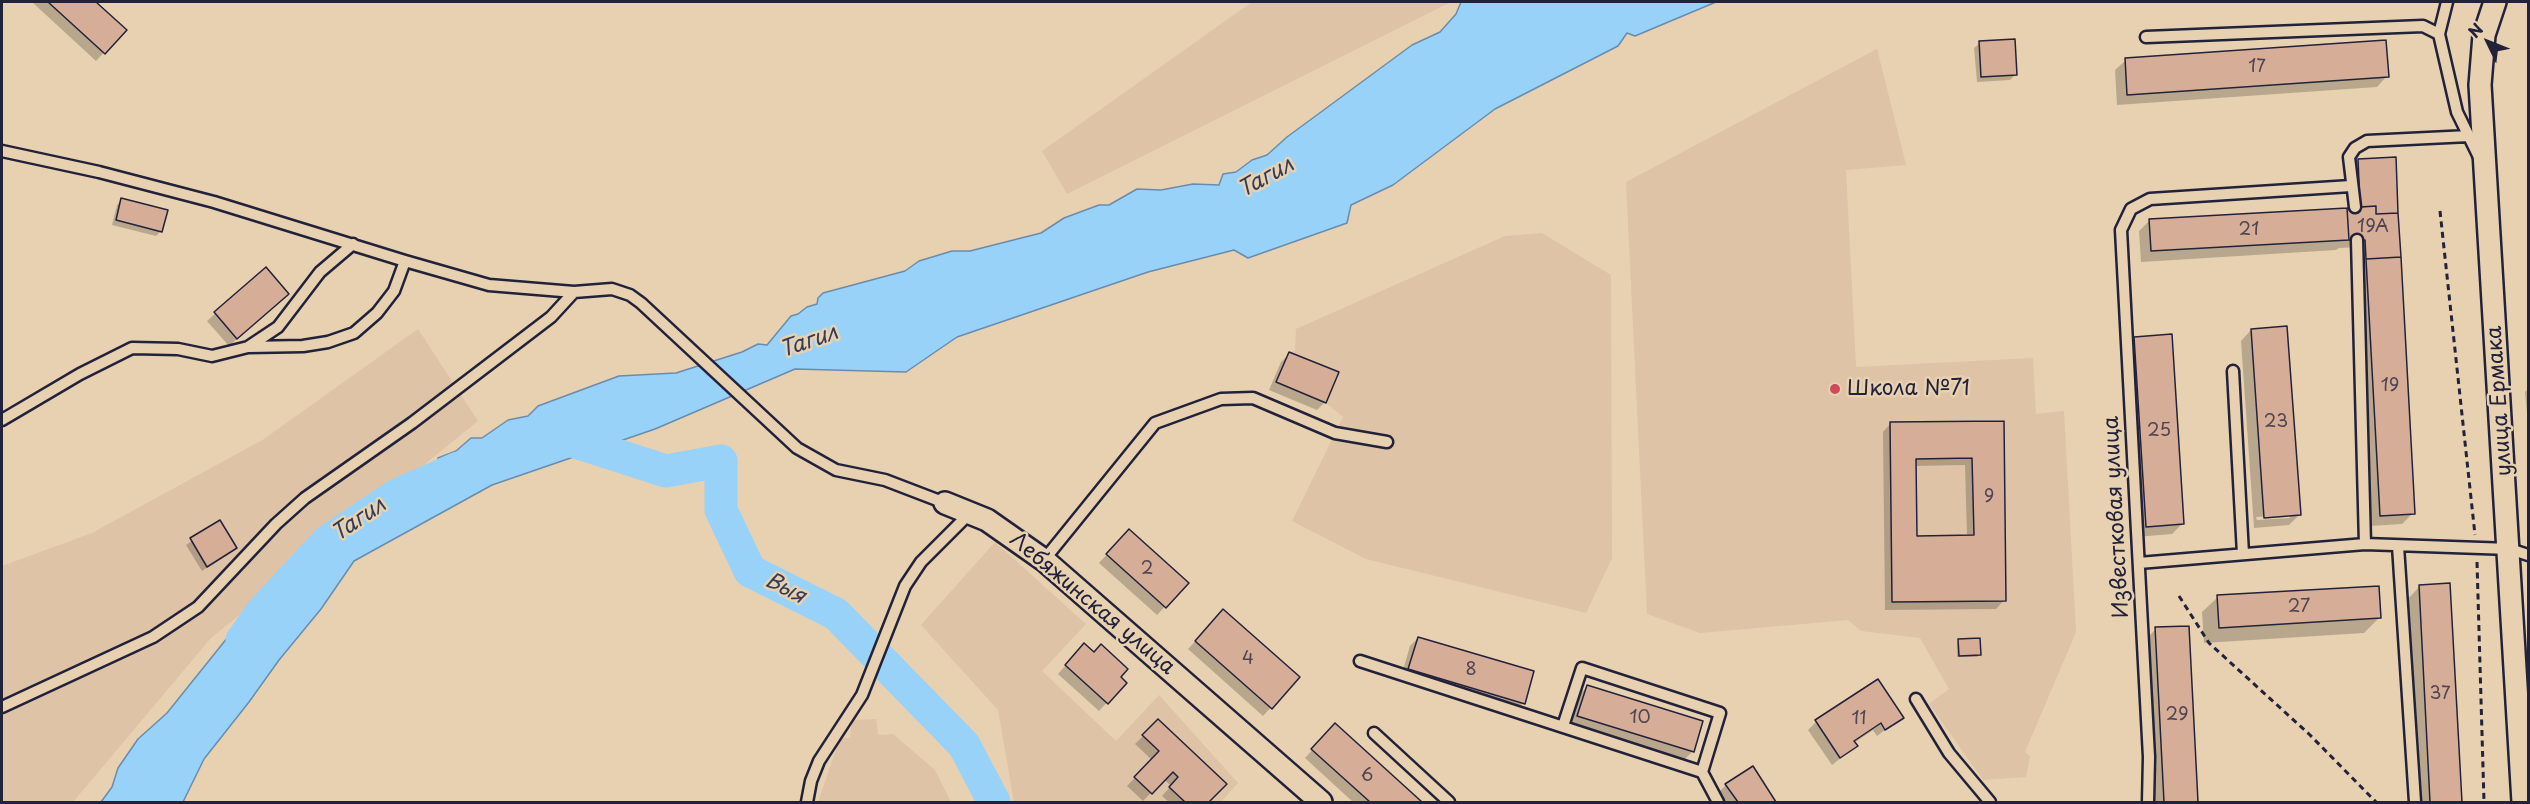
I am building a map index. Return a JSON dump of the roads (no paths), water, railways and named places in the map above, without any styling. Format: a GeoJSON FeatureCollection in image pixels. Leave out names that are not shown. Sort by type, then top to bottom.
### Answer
{"type":"FeatureCollection","features":[{"type":"Feature","properties":{"kind":"street","name":"улица Ермака"},"geometry":{"type":"LineString","coordinates":[[2495,2],[2484,35],[2480,85],[2519,552],[2523,802]]}},
{"type":"Feature","properties":{"kind":"street","name":"Лебяжинская улица"},"geometry":{"type":"LineString","coordinates":[[945,502],[987,520],[1044,560],[1321,802]]}},
{"type":"Feature","properties":{"kind":"lane"},"geometry":{"type":"LineString","coordinates":[[2447,2],[2439,34],[2457,112],[2486,171]]}},
{"type":"Feature","properties":{"kind":"lane"},"geometry":{"type":"LineString","coordinates":[[2146,37],[2422,26],[2439,34]]}},
{"type":"Feature","properties":{"kind":"lane"},"geometry":{"type":"LineString","coordinates":[[2355,207],[2349,157],[2355,148],[2367,141],[2469,136]]}},
{"type":"Feature","properties":{"kind":"lane","name":"Лебяжинская улица"},"geometry":{"type":"LineString","coordinates":[[2,151],[128,179],[214,202],[489,285],[574,292],[612,289],[630,295],[797,448],[836,470],[885,480],[945,502]]}},
{"type":"Feature","properties":{"kind":"lane","name":"Известковая улица"},"geometry":{"type":"LineString","coordinates":[[2148,802],[2149,757],[2121,230],[2131,209],[2150,199],[2351,186]]}},
{"type":"Feature","properties":{"kind":"lane"},"geometry":{"type":"LineString","coordinates":[[2357,240],[2365,544]]}},
{"type":"Feature","properties":{"kind":"lane"},"geometry":{"type":"LineString","coordinates":[[248,347],[278,327],[320,272],[353,244]]}},
{"type":"Feature","properties":{"kind":"lane"},"geometry":{"type":"LineString","coordinates":[[2,420],[80,374],[132,348],[178,350],[212,356],[248,347],[303,346],[328,342],[354,333],[377,313],[394,291],[405,261]]}},
{"type":"Feature","properties":{"kind":"lane"},"geometry":{"type":"LineString","coordinates":[[2,707],[153,637],[198,607],[276,524],[305,498],[476,375],[551,317],[574,292]]}},
{"type":"Feature","properties":{"kind":"lane"},"geometry":{"type":"LineString","coordinates":[[2233,371],[2243,554]]}},
{"type":"Feature","properties":{"kind":"lane"},"geometry":{"type":"LineString","coordinates":[[1044,560],[1155,423],[1221,399],[1253,398],[1335,433],[1387,442]]}},
{"type":"Feature","properties":{"kind":"lane"},"geometry":{"type":"LineString","coordinates":[[807,802],[811,781],[819,761],[862,694],[905,586],[921,562],[970,513]]}},
{"type":"Feature","properties":{"kind":"lane"},"geometry":{"type":"LineString","coordinates":[[2139,563],[2365,544],[2519,552]]}},
{"type":"Feature","properties":{"kind":"lane"},"geometry":{"type":"LineString","coordinates":[[2398,546],[2415,802]]}},
{"type":"Feature","properties":{"kind":"lane"},"geometry":{"type":"LineString","coordinates":[[1360,661],[1702,772],[1718,802]]}},
{"type":"Feature","properties":{"kind":"lane"},"geometry":{"type":"LineString","coordinates":[[1563,726],[1582,668],[1720,713],[1702,772]]}},
{"type":"Feature","properties":{"kind":"lane"},"geometry":{"type":"LineString","coordinates":[[1916,699],[1949,753],[1990,802]]}},
{"type":"Feature","properties":{"kind":"lane"},"geometry":{"type":"LineString","coordinates":[[1374,733],[1449,802]]}},
{"type":"Feature","properties":{"kind":"water"},"geometry":{"type":"Polygon","coordinates":[[[1461,2],[1716,2],[1635,36],[1627,33],[1618,46],[1495,109],[1393,185],[1351,205],[1347,223],[1248,258],[1234,250],[1148,272],[957,337],[906,372],[795,369],[655,429],[492,485],[354,561],[321,609],[204,759],[183,802],[101,802],[112,787],[118,768],[138,739],[167,713],[236,627],[302,580],[339,531],[394,500],[415,492],[417,476],[438,467],[438,458],[456,451],[471,438],[482,438],[508,420],[528,416],[538,406],[619,376],[676,373],[742,352],[758,344],[767,345],[791,316],[817,304],[818,298],[823,293],[905,271],[919,261],[952,251],[970,251],[1041,233],[1064,218],[1099,205],[1109,205],[1137,189],[1161,190],[1193,184],[1219,185],[1223,174],[1236,172],[1252,160],[1267,155],[1287,137],[1412,45],[1440,32],[1456,14],[1461,2]]]}},
{"type":"Feature","properties":{"kind":"waterway","name":"Выя"},"geometry":{"type":"LineString","coordinates":[[557,436],[666,471],[721,461],[721,510],[750,571],[836,614],[964,745],[994,802]]}},
{"type":"Feature","properties":{"kind":"waterway","name":"Тагил"},"geometry":{"type":"LineString","coordinates":[[242,640],[262,612],[328,541],[397,495],[458,468]]}},
{"type":"Feature","properties":{"kind":"place","name":"Школа №71"},"geometry":{"type":"Point","coordinates":[1835,389]}}]}
